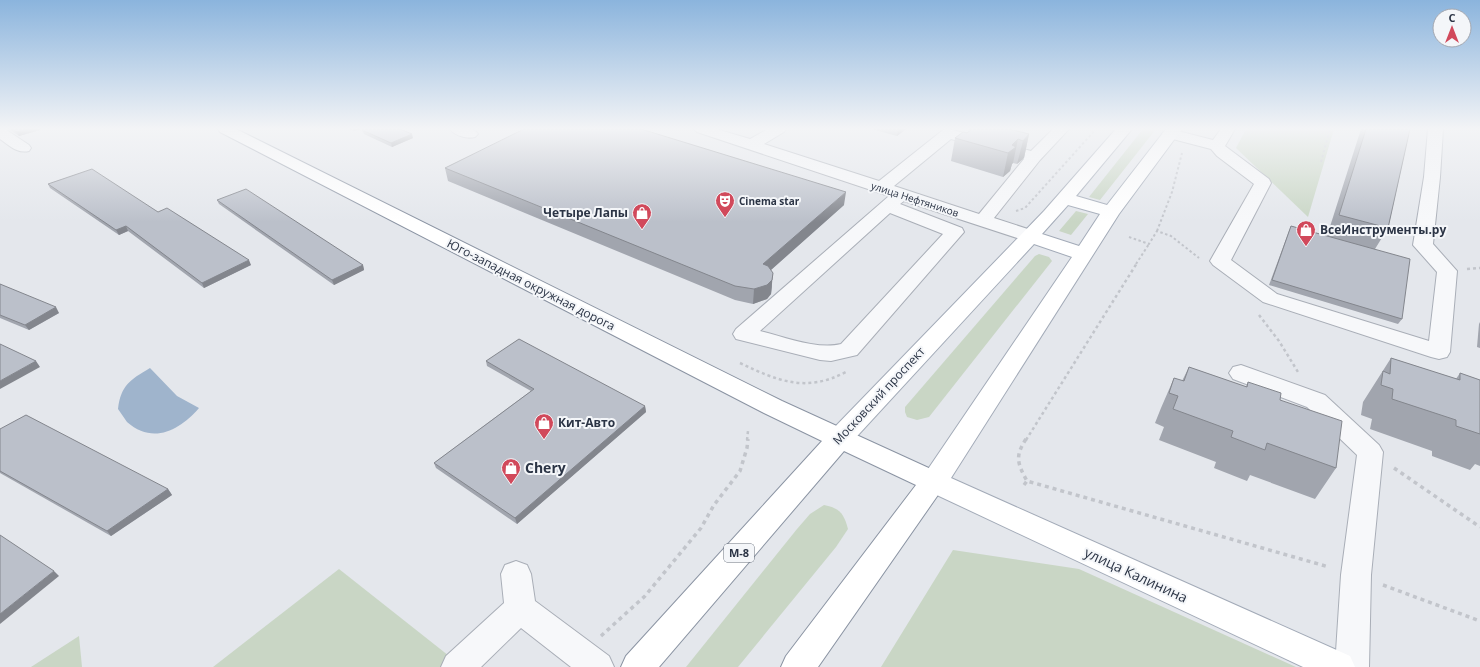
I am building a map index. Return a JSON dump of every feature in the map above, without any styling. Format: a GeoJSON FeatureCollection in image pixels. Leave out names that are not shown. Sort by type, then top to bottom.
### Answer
{"type":"FeatureCollection","features":[{"type":"Feature","properties":{"kind":"main road","name":"Юго-западная окружная дорога"},"geometry":{"type":"LineString","coordinates":[[286,160],[759,400],[934,482]]}},
{"type":"Feature","properties":{"kind":"main road","name":"Московский проспект"},"geometry":{"type":"LineString","coordinates":[[638,667],[839,438],[1030,236],[1097,160]]}},
{"type":"Feature","properties":{"kind":"main road"},"geometry":{"type":"LineString","coordinates":[[798,667],[934,482],[1111,212],[1150,160]]}},
{"type":"Feature","properties":{"kind":"main road"},"geometry":{"type":"LineString","coordinates":[[1065,198],[1111,212]]}},
{"type":"Feature","properties":{"kind":"main road","name":"улица Нефтяников"},"geometry":{"type":"LineString","coordinates":[[1030,236],[1083,254]]}},
{"type":"Feature","properties":{"kind":"main road","name":"улица Калинина"},"geometry":{"type":"LineString","coordinates":[[934,482],[1338,667]]}},
{"type":"Feature","properties":{"kind":"street","name":"улица Нефтяников"},"geometry":{"type":"LineString","coordinates":[[792,160],[890,196],[983,221],[1030,236]]}},
{"type":"Feature","properties":{"kind":"street"},"geometry":{"type":"LineString","coordinates":[[890,196],[954,232],[849,350],[831,354],[820,353],[744,334],[890,196],[923,160]]}},
{"type":"Feature","properties":{"kind":"street"},"geometry":{"type":"LineString","coordinates":[[983,221],[1032,160]]}},
{"type":"Feature","properties":{"kind":"street"},"geometry":{"type":"LineString","coordinates":[[1233,160],[1263,182],[1220,261],[1270,298],[1439,352],[1447,271],[1423,245],[1433,160]]}},
{"type":"Feature","properties":{"kind":"street"},"geometry":{"type":"LineString","coordinates":[[1241,373],[1316,401],[1370,452],[1356,575],[1352,667]]}},
{"type":"Feature","properties":{"kind":"street"},"geometry":{"type":"LineString","coordinates":[[516,574],[520,608],[589,661]]}},
{"type":"Feature","properties":{"kind":"street"},"geometry":{"type":"LineString","coordinates":[[458,667],[520,608]]}},
{"type":"Feature","properties":{"kind":"path"},"geometry":{"type":"LineString","coordinates":[[1025,208],[1068,160]]}},
{"type":"Feature","properties":{"kind":"path"},"geometry":{"type":"LineString","coordinates":[[1180,160],[1172,192],[1157,231],[1019,450],[1019,467],[1027,481],[1356,575],[1480,621]]}},
{"type":"Feature","properties":{"kind":"path"},"geometry":{"type":"LineString","coordinates":[[1157,231],[1171,236],[1204,261]]}},
{"type":"Feature","properties":{"kind":"path"},"geometry":{"type":"LineString","coordinates":[[1129,237],[1149,244]]}},
{"type":"Feature","properties":{"kind":"path"},"geometry":{"type":"LineString","coordinates":[[1256,312],[1279,341],[1316,401]]}},
{"type":"Feature","properties":{"kind":"path"},"geometry":{"type":"LineString","coordinates":[[739,363],[777,380],[797,384],[808,384],[831,380],[848,371]]}},
{"type":"Feature","properties":{"kind":"path"},"geometry":{"type":"LineString","coordinates":[[589,661],[701,528],[714,504],[740,471],[747,448],[748,431]]}},
{"type":"Feature","properties":{"kind":"path"},"geometry":{"type":"LineString","coordinates":[[1370,452],[1480,527]]}},
{"type":"Feature","properties":{"kind":"path"},"geometry":{"type":"LineString","coordinates":[[1024,485],[1027,481]]}},
{"type":"Feature","properties":{"kind":"green space"},"geometry":{"type":"Polygon","coordinates":[[[1118,160],[1131,160],[1100,200],[1089,197],[1118,160]]]}},
{"type":"Feature","properties":{"kind":"green space"},"geometry":{"type":"Polygon","coordinates":[[[1249,160],[1325,160],[1308,217],[1249,160]]]}},
{"type":"Feature","properties":{"kind":"green space"},"geometry":{"type":"Polygon","coordinates":[[[1076,211],[1088,214],[1071,235],[1059,231],[1076,211]]]}},
{"type":"Feature","properties":{"kind":"green space"},"geometry":{"type":"Polygon","coordinates":[[[1039,254],[1049,257],[1052,261],[929,417],[917,420],[907,417],[905,407],[1035,256],[1039,254]]]}},
{"type":"Feature","properties":{"kind":"green space"},"geometry":{"type":"Polygon","coordinates":[[[824,505],[834,508],[840,512],[845,519],[848,529],[836,547],[738,667],[686,667],[797,529],[810,514],[824,505]]]}},
{"type":"Feature","properties":{"kind":"green space"},"geometry":{"type":"Polygon","coordinates":[[[953,550],[1079,569],[1296,667],[881,667],[953,550]]]}},
{"type":"Feature","properties":{"kind":"green space"},"geometry":{"type":"Polygon","coordinates":[[[339,569],[463,667],[213,667],[339,569]]]}},
{"type":"Feature","properties":{"kind":"green space"},"geometry":{"type":"Polygon","coordinates":[[[79,636],[82,667],[31,667],[79,636]]]}},
{"type":"Feature","properties":{"kind":"water"},"geometry":{"type":"Polygon","coordinates":[[[150,368],[177,396],[199,408],[183,423],[166,432],[147,433],[137,429],[127,422],[118,409],[121,394],[124,389],[132,380],[150,368]]]}},
{"type":"Feature","properties":{"kind":"building"},"geometry":{"type":"Polygon","coordinates":[[[461,160],[742,160],[846,192],[763,264],[768,266],[773,273],[772,280],[767,285],[754,289],[735,286],[445,168],[461,160]]]}},
{"type":"Feature","properties":{"kind":"building"},"geometry":{"type":"Polygon","coordinates":[[[1356,160],[1403,160],[1388,228],[1339,215],[1356,160]]]}},
{"type":"Feature","properties":{"kind":"building"},"geometry":{"type":"Polygon","coordinates":[[[92,169],[158,212],[167,208],[249,260],[202,283],[126,226],[116,230],[48,184],[92,169]]]}},
{"type":"Feature","properties":{"kind":"building"},"geometry":{"type":"Polygon","coordinates":[[[246,189],[363,265],[332,280],[217,200],[246,189]]]}},
{"type":"Feature","properties":{"kind":"building"},"geometry":{"type":"Polygon","coordinates":[[[1291,226],[1410,259],[1402,319],[1272,280],[1291,226]]]}},
{"type":"Feature","properties":{"kind":"building"},"geometry":{"type":"Polygon","coordinates":[[[0,284],[56,307],[25,325],[0,315],[0,284]]]}},
{"type":"Feature","properties":{"kind":"building","name":"Кит-Авто"},"geometry":{"type":"Polygon","coordinates":[[[519,339],[645,406],[515,518],[434,463],[534,389],[486,361],[519,339]]]}},
{"type":"Feature","properties":{"kind":"building"},"geometry":{"type":"Polygon","coordinates":[[[0,344],[36,361],[0,381],[0,344]]]}},
{"type":"Feature","properties":{"kind":"building"},"geometry":{"type":"Polygon","coordinates":[[[1391,358],[1460,380],[1460,373],[1480,380],[1480,434],[1456,426],[1456,420],[1392,399],[1393,389],[1381,385],[1383,371],[1390,374],[1391,358]]]}},
{"type":"Feature","properties":{"kind":"building"},"geometry":{"type":"Polygon","coordinates":[[[1189,367],[1247,387],[1248,382],[1281,393],[1280,400],[1342,421],[1336,468],[1267,443],[1265,450],[1231,437],[1233,431],[1173,409],[1178,396],[1169,393],[1174,378],[1184,381],[1189,367]]]}},
{"type":"Feature","properties":{"kind":"building"},"geometry":{"type":"Polygon","coordinates":[[[26,415],[168,489],[107,531],[0,471],[0,429],[26,415]]]}},
{"type":"Feature","properties":{"kind":"building"},"geometry":{"type":"Polygon","coordinates":[[[0,535],[54,571],[0,614],[0,535]]]}},
{"type":"Feature","properties":{"kind":"place","name":"Cinema star"},"geometry":{"type":"Point","coordinates":[725,218]}},
{"type":"Feature","properties":{"kind":"place","name":"Четыре Лапы"},"geometry":{"type":"Point","coordinates":[642,230]}},
{"type":"Feature","properties":{"kind":"place","name":"ВсеИнструменты.ру"},"geometry":{"type":"Point","coordinates":[1306,247]}},
{"type":"Feature","properties":{"kind":"place","name":"Кит-Авто"},"geometry":{"type":"Point","coordinates":[544,440]}},
{"type":"Feature","properties":{"kind":"place","name":"Chery"},"geometry":{"type":"Point","coordinates":[511,485]}}]}
